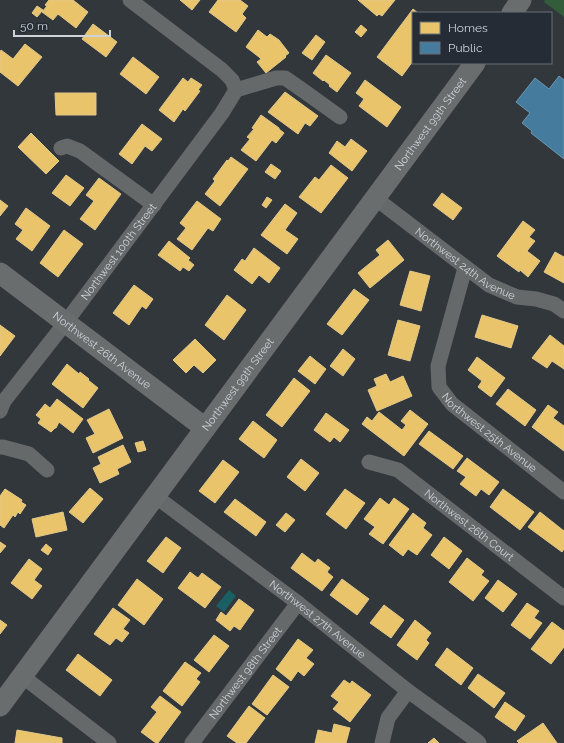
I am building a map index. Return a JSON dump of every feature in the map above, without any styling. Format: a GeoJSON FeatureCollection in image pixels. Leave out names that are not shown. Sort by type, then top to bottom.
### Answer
{"type":"FeatureCollection","features":[{"type":"Feature","properties":{"kind":"main road"},"geometry":{"type":"LineString","coordinates":[[513,12],[521,0]]}},
{"type":"Feature","properties":{"kind":"main road","name":"Northwest 99th Street"},"geometry":{"type":"LineString","coordinates":[[0,706],[474,64]]}},
{"type":"Feature","properties":{"kind":"main road","name":"Northwest 26th Avenue"},"geometry":{"type":"LineString","coordinates":[[0,273],[205,428]]}},
{"type":"Feature","properties":{"kind":"street"},"geometry":{"type":"LineString","coordinates":[[131,0],[222,70],[232,80],[236,90],[276,78],[285,78],[340,118]]}},
{"type":"Feature","properties":{"kind":"street","name":"Northwest 100th Street"},"geometry":{"type":"LineString","coordinates":[[0,411],[4,401],[66,322],[154,205],[222,113],[236,90]]}},
{"type":"Feature","properties":{"kind":"street"},"geometry":{"type":"LineString","coordinates":[[62,148],[67,146],[80,151],[154,205]]}},
{"type":"Feature","properties":{"kind":"street","name":"Northwest 24th Avenue"},"geometry":{"type":"LineString","coordinates":[[374,198],[489,285],[517,297],[536,299],[554,304],[564,311]]}},
{"type":"Feature","properties":{"kind":"street","name":"Northwest 25th Avenue"},"geometry":{"type":"LineString","coordinates":[[465,268],[438,366],[439,387],[452,404],[564,492]]}},
{"type":"Feature","properties":{"kind":"street"},"geometry":{"type":"LineString","coordinates":[[0,447],[30,454],[47,470]]}},
{"type":"Feature","properties":{"kind":"street","name":"Northwest 26th Court"},"geometry":{"type":"LineString","coordinates":[[369,462],[398,470],[564,598]]}},
{"type":"Feature","properties":{"kind":"street","name":"Northwest 27th Avenue"},"geometry":{"type":"LineString","coordinates":[[155,496],[298,603],[408,691],[479,743]]}},
{"type":"Feature","properties":{"kind":"street","name":"Northwest 98th Street"},"geometry":{"type":"LineString","coordinates":[[192,743],[298,603]]}},
{"type":"Feature","properties":{"kind":"street"},"geometry":{"type":"LineString","coordinates":[[22,676],[110,743]]}},
{"type":"Feature","properties":{"kind":"street"},"geometry":{"type":"LineString","coordinates":[[382,743],[388,718],[408,691]]}},
{"type":"Feature","properties":{"kind":"green space"},"geometry":{"type":"Polygon","coordinates":[[[545,0],[564,0],[564,17],[544,2],[545,0]]]}},
{"type":"Feature","properties":{"kind":"water"},"geometry":{"type":"Polygon","coordinates":[[[229,590],[236,596],[224,612],[216,606],[229,590]]]}},
{"type":"Feature","properties":{"kind":"building: Homes"},"geometry":{"type":"Polygon","coordinates":[[[49,0],[73,0],[88,12],[76,28],[58,14],[53,20],[42,12],[47,6],[45,5],[49,0]]]}},
{"type":"Feature","properties":{"kind":"building: Homes"},"geometry":{"type":"Polygon","coordinates":[[[180,0],[200,0],[192,10],[180,0]]]}},
{"type":"Feature","properties":{"kind":"building: Homes"},"geometry":{"type":"Polygon","coordinates":[[[218,0],[240,0],[248,6],[242,14],[246,18],[236,32],[209,12],[218,0]]]}},
{"type":"Feature","properties":{"kind":"building: Homes"},"geometry":{"type":"Polygon","coordinates":[[[358,0],[395,0],[382,16],[379,14],[377,16],[358,0]]]}},
{"type":"Feature","properties":{"kind":"building: Homes"},"geometry":{"type":"Polygon","coordinates":[[[37,6],[43,10],[37,17],[32,13],[37,6]]]}},
{"type":"Feature","properties":{"kind":"building: Homes"},"geometry":{"type":"Polygon","coordinates":[[[413,9],[417,12],[412,12],[412,62],[402,76],[377,57],[413,9]]]}},
{"type":"Feature","properties":{"kind":"building: Homes"},"geometry":{"type":"Polygon","coordinates":[[[93,24],[117,42],[106,57],[82,39],[93,24]]]}},
{"type":"Feature","properties":{"kind":"building: Homes"},"geometry":{"type":"Polygon","coordinates":[[[361,25],[367,30],[361,37],[355,32],[361,25]]]}},
{"type":"Feature","properties":{"kind":"building: Homes"},"geometry":{"type":"Polygon","coordinates":[[[258,30],[267,37],[270,34],[279,40],[289,53],[266,73],[257,62],[261,59],[246,47],[258,30]]]}},
{"type":"Feature","properties":{"kind":"building: Homes"},"geometry":{"type":"Polygon","coordinates":[[[316,35],[325,42],[312,60],[302,53],[316,35]]]}},
{"type":"Feature","properties":{"kind":"building: Homes"},"geometry":{"type":"Polygon","coordinates":[[[25,44],[42,57],[18,86],[0,72],[0,52],[1,50],[13,59],[25,44]]]}},
{"type":"Feature","properties":{"kind":"building: Homes"},"geometry":{"type":"Polygon","coordinates":[[[326,55],[351,73],[337,92],[324,80],[323,81],[313,73],[326,55]]]}},
{"type":"Feature","properties":{"kind":"building: Homes"},"geometry":{"type":"Polygon","coordinates":[[[133,57],[159,77],[146,94],[120,74],[133,57]]]}},
{"type":"Feature","properties":{"kind":"building: Homes"},"geometry":{"type":"Polygon","coordinates":[[[183,78],[188,82],[191,78],[202,85],[198,90],[200,91],[185,111],[183,109],[174,122],[159,110],[183,78]]]}},
{"type":"Feature","properties":{"kind":"building: Homes"},"geometry":{"type":"Polygon","coordinates":[[[365,80],[401,107],[387,127],[359,106],[364,99],[356,93],[365,80]]]}},
{"type":"Feature","properties":{"kind":"building: Homes"},"geometry":{"type":"Polygon","coordinates":[[[285,92],[318,116],[310,126],[305,123],[298,134],[268,112],[285,92]]]}},
{"type":"Feature","properties":{"kind":"building: Homes"},"geometry":{"type":"Polygon","coordinates":[[[55,93],[96,93],[96,115],[56,115],[55,93]]]}},
{"type":"Feature","properties":{"kind":"building: Homes"},"geometry":{"type":"Polygon","coordinates":[[[261,115],[284,133],[276,143],[272,140],[256,161],[241,150],[250,139],[247,137],[254,129],[252,128],[261,115]]]}},
{"type":"Feature","properties":{"kind":"building: Homes"},"geometry":{"type":"Polygon","coordinates":[[[142,124],[162,139],[152,151],[145,146],[132,164],[119,154],[142,124]]]}},
{"type":"Feature","properties":{"kind":"building: Homes"},"geometry":{"type":"Polygon","coordinates":[[[31,133],[59,161],[46,174],[18,147],[31,133]]]}},
{"type":"Feature","properties":{"kind":"building: Homes"},"geometry":{"type":"Polygon","coordinates":[[[351,139],[367,151],[352,171],[329,153],[337,141],[345,147],[351,139]]]}},
{"type":"Feature","properties":{"kind":"building: Homes"},"geometry":{"type":"Polygon","coordinates":[[[231,157],[248,169],[220,206],[205,194],[215,181],[213,179],[231,157]]]}},
{"type":"Feature","properties":{"kind":"building: Homes"},"geometry":{"type":"Polygon","coordinates":[[[271,164],[281,171],[275,179],[265,172],[271,164]]]}},
{"type":"Feature","properties":{"kind":"building: Homes"},"geometry":{"type":"Polygon","coordinates":[[[331,165],[348,178],[321,213],[299,197],[315,177],[319,180],[331,165]]]}},
{"type":"Feature","properties":{"kind":"building: Homes"},"geometry":{"type":"Polygon","coordinates":[[[66,175],[84,188],[70,206],[52,193],[66,175]]]}},
{"type":"Feature","properties":{"kind":"building: Homes"},"geometry":{"type":"Polygon","coordinates":[[[99,178],[121,194],[95,230],[80,219],[94,201],[86,195],[99,178]]]}},
{"type":"Feature","properties":{"kind":"building: Homes"},"geometry":{"type":"Polygon","coordinates":[[[442,193],[462,208],[453,220],[433,205],[442,193]]]}},
{"type":"Feature","properties":{"kind":"building: Homes"},"geometry":{"type":"Polygon","coordinates":[[[267,197],[272,200],[266,208],[262,205],[267,197]]]}},
{"type":"Feature","properties":{"kind":"building: Homes"},"geometry":{"type":"Polygon","coordinates":[[[0,200],[8,206],[0,216],[0,200]]]}},
{"type":"Feature","properties":{"kind":"building: Homes"},"geometry":{"type":"Polygon","coordinates":[[[197,201],[221,219],[213,231],[208,228],[192,250],[177,239],[186,228],[180,223],[197,201]]]}},
{"type":"Feature","properties":{"kind":"building: Homes"},"geometry":{"type":"Polygon","coordinates":[[[285,204],[297,213],[285,230],[298,239],[287,254],[261,235],[285,204]]]}},
{"type":"Feature","properties":{"kind":"building: Homes"},"geometry":{"type":"Polygon","coordinates":[[[26,208],[50,226],[32,251],[16,239],[23,230],[15,224],[26,208]]]}},
{"type":"Feature","properties":{"kind":"building: Homes"},"geometry":{"type":"Polygon","coordinates":[[[523,221],[535,230],[529,237],[535,241],[527,251],[540,261],[528,277],[520,270],[519,272],[497,256],[523,221]]]}},
{"type":"Feature","properties":{"kind":"building: Homes"},"geometry":{"type":"Polygon","coordinates":[[[64,230],[83,244],[58,277],[40,263],[64,230]]]}},
{"type":"Feature","properties":{"kind":"building: Homes"},"geometry":{"type":"Polygon","coordinates":[[[388,240],[404,260],[370,288],[358,273],[380,255],[376,250],[388,240]]]}},
{"type":"Feature","properties":{"kind":"building: Homes"},"geometry":{"type":"Polygon","coordinates":[[[169,241],[190,258],[188,260],[194,265],[189,271],[183,267],[180,271],[158,255],[169,241]]]}},
{"type":"Feature","properties":{"kind":"building: Homes"},"geometry":{"type":"Polygon","coordinates":[[[254,248],[280,268],[269,283],[259,275],[252,284],[234,270],[242,259],[245,261],[254,248]]]}},
{"type":"Feature","properties":{"kind":"building: Homes"},"geometry":{"type":"Polygon","coordinates":[[[555,252],[564,257],[564,283],[544,272],[555,252]]]}},
{"type":"Feature","properties":{"kind":"building: Homes"},"geometry":{"type":"Polygon","coordinates":[[[410,271],[430,276],[421,311],[400,305],[410,271]]]}},
{"type":"Feature","properties":{"kind":"building: Homes"},"geometry":{"type":"Polygon","coordinates":[[[134,285],[153,299],[146,309],[142,306],[129,325],[113,313],[134,285]]]}},
{"type":"Feature","properties":{"kind":"building: Homes"},"geometry":{"type":"Polygon","coordinates":[[[354,289],[369,300],[342,335],[327,324],[354,289]]]}},
{"type":"Feature","properties":{"kind":"building: Homes"},"geometry":{"type":"Polygon","coordinates":[[[227,295],[246,310],[224,340],[205,325],[227,295]]]}},
{"type":"Feature","properties":{"kind":"building: Homes"},"geometry":{"type":"Polygon","coordinates":[[[482,315],[518,326],[511,348],[475,337],[482,315]]]}},
{"type":"Feature","properties":{"kind":"building: Homes"},"geometry":{"type":"Polygon","coordinates":[[[398,320],[420,326],[410,361],[388,355],[398,320]]]}},
{"type":"Feature","properties":{"kind":"building: Homes"},"geometry":{"type":"Polygon","coordinates":[[[0,325],[15,336],[0,356],[0,325]]]}},
{"type":"Feature","properties":{"kind":"building: Homes"},"geometry":{"type":"Polygon","coordinates":[[[550,335],[564,346],[564,369],[552,361],[547,368],[532,358],[550,335]]]}},
{"type":"Feature","properties":{"kind":"building: Homes"},"geometry":{"type":"Polygon","coordinates":[[[195,339],[216,360],[203,373],[194,365],[186,373],[173,360],[195,339]]]}},
{"type":"Feature","properties":{"kind":"building: Homes"},"geometry":{"type":"Polygon","coordinates":[[[343,349],[355,359],[343,376],[330,366],[343,349]]]}},
{"type":"Feature","properties":{"kind":"building: Homes"},"geometry":{"type":"Polygon","coordinates":[[[310,356],[326,369],[315,384],[298,371],[310,356]]]}},
{"type":"Feature","properties":{"kind":"building: Homes"},"geometry":{"type":"Polygon","coordinates":[[[477,357],[505,378],[491,397],[478,387],[482,381],[468,370],[477,357]]]}},
{"type":"Feature","properties":{"kind":"building: Homes"},"geometry":{"type":"Polygon","coordinates":[[[67,364],[79,374],[80,372],[98,388],[83,408],[52,384],[67,364]]]}},
{"type":"Feature","properties":{"kind":"building: Homes"},"geometry":{"type":"Polygon","coordinates":[[[386,374],[390,382],[403,376],[412,396],[377,411],[368,390],[377,386],[374,379],[386,374]]]}},
{"type":"Feature","properties":{"kind":"building: Homes"},"geometry":{"type":"Polygon","coordinates":[[[294,378],[310,391],[282,427],[266,415],[294,378]]]}},
{"type":"Feature","properties":{"kind":"building: Homes"},"geometry":{"type":"Polygon","coordinates":[[[508,389],[536,410],[525,426],[496,404],[508,389]]]}},
{"type":"Feature","properties":{"kind":"building: Homes"},"geometry":{"type":"Polygon","coordinates":[[[57,399],[83,419],[73,433],[59,422],[56,428],[51,432],[38,423],[41,419],[36,415],[45,404],[50,408],[57,399]]]}},
{"type":"Feature","properties":{"kind":"building: Homes"},"geometry":{"type":"Polygon","coordinates":[[[548,405],[558,412],[553,418],[564,426],[564,451],[532,427],[548,405]]]}},
{"type":"Feature","properties":{"kind":"building: Homes"},"geometry":{"type":"Polygon","coordinates":[[[109,409],[123,438],[93,453],[86,438],[95,434],[87,420],[109,409]]]}},
{"type":"Feature","properties":{"kind":"building: Homes"},"geometry":{"type":"Polygon","coordinates":[[[410,410],[428,424],[404,456],[362,424],[367,417],[372,421],[379,412],[402,430],[406,425],[401,421],[410,410]]]}},
{"type":"Feature","properties":{"kind":"building: Homes"},"geometry":{"type":"Polygon","coordinates":[[[326,413],[349,430],[340,442],[334,437],[330,442],[314,430],[326,413]]]}},
{"type":"Feature","properties":{"kind":"building: Homes"},"geometry":{"type":"Polygon","coordinates":[[[253,421],[277,440],[264,458],[239,439],[253,421]]]}},
{"type":"Feature","properties":{"kind":"building: Homes"},"geometry":{"type":"Polygon","coordinates":[[[429,431],[463,456],[453,469],[419,444],[429,431]]]}},
{"type":"Feature","properties":{"kind":"building: Homes"},"geometry":{"type":"Polygon","coordinates":[[[143,441],[146,450],[138,452],[135,443],[143,441]]]}},
{"type":"Feature","properties":{"kind":"building: Homes"},"geometry":{"type":"Polygon","coordinates":[[[123,445],[131,462],[117,469],[119,474],[100,483],[93,468],[101,464],[98,457],[123,445]]]}},
{"type":"Feature","properties":{"kind":"building: Homes"},"geometry":{"type":"Polygon","coordinates":[[[467,458],[499,482],[489,495],[481,489],[476,496],[460,484],[466,477],[457,471],[467,458]]]}},
{"type":"Feature","properties":{"kind":"building: Homes"},"geometry":{"type":"Polygon","coordinates":[[[301,459],[319,473],[305,491],[287,477],[301,459]]]}},
{"type":"Feature","properties":{"kind":"building: Homes"},"geometry":{"type":"Polygon","coordinates":[[[223,460],[239,472],[215,503],[199,491],[223,460]]]}},
{"type":"Feature","properties":{"kind":"building: Homes"},"geometry":{"type":"Polygon","coordinates":[[[90,488],[103,499],[83,523],[69,512],[90,488]]]}},
{"type":"Feature","properties":{"kind":"building: Homes"},"geometry":{"type":"Polygon","coordinates":[[[5,489],[22,500],[21,502],[26,505],[20,514],[18,512],[15,517],[13,515],[4,528],[0,525],[0,496],[5,489]]]}},
{"type":"Feature","properties":{"kind":"building: Homes"},"geometry":{"type":"Polygon","coordinates":[[[345,489],[365,503],[346,529],[326,514],[345,489]]]}},
{"type":"Feature","properties":{"kind":"building: Homes"},"geometry":{"type":"Polygon","coordinates":[[[503,489],[534,512],[520,530],[490,507],[503,489]]]}},
{"type":"Feature","properties":{"kind":"building: Homes"},"geometry":{"type":"Polygon","coordinates":[[[380,498],[389,505],[394,498],[409,509],[383,544],[369,534],[375,527],[364,519],[380,498]]]}},
{"type":"Feature","properties":{"kind":"building: Homes"},"geometry":{"type":"Polygon","coordinates":[[[235,499],[266,522],[256,536],[224,512],[235,499]]]}},
{"type":"Feature","properties":{"kind":"building: Homes"},"geometry":{"type":"Polygon","coordinates":[[[63,512],[67,530],[36,537],[32,519],[63,512]]]}},
{"type":"Feature","properties":{"kind":"building: Homes"},"geometry":{"type":"Polygon","coordinates":[[[540,512],[564,531],[564,549],[562,552],[528,527],[540,512]]]}},
{"type":"Feature","properties":{"kind":"building: Homes"},"geometry":{"type":"Polygon","coordinates":[[[286,513],[295,520],[285,532],[276,525],[286,513]]]}},
{"type":"Feature","properties":{"kind":"building: Homes"},"geometry":{"type":"Polygon","coordinates":[[[413,513],[426,523],[423,528],[432,535],[417,555],[408,549],[403,556],[389,545],[413,513]]]}},
{"type":"Feature","properties":{"kind":"building: Homes"},"geometry":{"type":"Polygon","coordinates":[[[166,537],[181,548],[163,573],[147,561],[166,537]]]}},
{"type":"Feature","properties":{"kind":"building: Homes"},"geometry":{"type":"Polygon","coordinates":[[[444,537],[462,551],[449,569],[431,555],[444,537]]]}},
{"type":"Feature","properties":{"kind":"building: Homes"},"geometry":{"type":"Polygon","coordinates":[[[0,542],[6,546],[0,553],[0,542]]]}},
{"type":"Feature","properties":{"kind":"building: Homes"},"geometry":{"type":"Polygon","coordinates":[[[46,544],[52,549],[48,555],[41,550],[46,544]]]}},
{"type":"Feature","properties":{"kind":"building: Homes"},"geometry":{"type":"Polygon","coordinates":[[[302,553],[315,563],[318,559],[330,568],[327,572],[333,577],[322,591],[291,568],[302,553]]]}},
{"type":"Feature","properties":{"kind":"building: Homes"},"geometry":{"type":"Polygon","coordinates":[[[467,558],[484,571],[481,575],[489,581],[473,601],[449,582],[467,558]]]}},
{"type":"Feature","properties":{"kind":"building: Homes"},"geometry":{"type":"Polygon","coordinates":[[[29,559],[42,569],[34,580],[42,586],[32,599],[11,583],[29,559]]]}},
{"type":"Feature","properties":{"kind":"building: Homes"},"geometry":{"type":"Polygon","coordinates":[[[190,572],[198,578],[202,573],[221,587],[205,608],[178,588],[190,572]]]}},
{"type":"Feature","properties":{"kind":"building: Homes"},"geometry":{"type":"Polygon","coordinates":[[[137,579],[163,599],[144,625],[118,605],[137,579]]]}},
{"type":"Feature","properties":{"kind":"building: Homes"},"geometry":{"type":"Polygon","coordinates":[[[342,579],[369,599],[357,615],[330,595],[342,579]]]}},
{"type":"Feature","properties":{"kind":"building: Homes"},"geometry":{"type":"Polygon","coordinates":[[[498,580],[517,594],[503,612],[485,598],[498,580]]]}},
{"type":"Feature","properties":{"kind":"building: Homes"},"geometry":{"type":"Polygon","coordinates":[[[239,599],[254,610],[240,630],[234,626],[230,631],[216,620],[221,612],[226,616],[239,599]]]}},
{"type":"Feature","properties":{"kind":"building: Homes"},"geometry":{"type":"Polygon","coordinates":[[[527,603],[539,611],[534,618],[542,623],[530,639],[511,625],[527,603]]]}},
{"type":"Feature","properties":{"kind":"building: Homes"},"geometry":{"type":"Polygon","coordinates":[[[384,605],[404,620],[391,638],[370,623],[384,605]]]}},
{"type":"Feature","properties":{"kind":"building: Homes"},"geometry":{"type":"Polygon","coordinates":[[[113,608],[130,620],[123,629],[129,633],[122,642],[116,638],[110,645],[94,634],[113,608]]]}},
{"type":"Feature","properties":{"kind":"building: Homes"},"geometry":{"type":"Polygon","coordinates":[[[0,620],[7,625],[0,634],[0,620]]]}},
{"type":"Feature","properties":{"kind":"building: Homes"},"geometry":{"type":"Polygon","coordinates":[[[415,620],[431,633],[426,640],[429,643],[417,660],[397,645],[415,620]]]}},
{"type":"Feature","properties":{"kind":"building: Homes"},"geometry":{"type":"Polygon","coordinates":[[[552,622],[564,631],[564,647],[551,664],[531,649],[552,622]]]}},
{"type":"Feature","properties":{"kind":"building: Homes"},"geometry":{"type":"Polygon","coordinates":[[[214,635],[229,646],[209,672],[194,660],[214,635]]]}},
{"type":"Feature","properties":{"kind":"building: Homes"},"geometry":{"type":"Polygon","coordinates":[[[298,639],[313,650],[306,658],[314,664],[304,676],[298,671],[291,681],[276,669],[298,639]]]}},
{"type":"Feature","properties":{"kind":"building: Homes"},"geometry":{"type":"Polygon","coordinates":[[[447,648],[473,668],[461,685],[435,665],[447,648]]]}},
{"type":"Feature","properties":{"kind":"building: Homes"},"geometry":{"type":"Polygon","coordinates":[[[78,654],[112,680],[100,696],[66,670],[78,654]]]}},
{"type":"Feature","properties":{"kind":"building: Homes"},"geometry":{"type":"Polygon","coordinates":[[[185,662],[201,673],[196,679],[200,682],[182,706],[163,691],[185,662]]]}},
{"type":"Feature","properties":{"kind":"building: Homes"},"geometry":{"type":"Polygon","coordinates":[[[478,674],[505,693],[494,708],[468,688],[478,674]]]}},
{"type":"Feature","properties":{"kind":"building: Homes"},"geometry":{"type":"Polygon","coordinates":[[[273,675],[289,687],[267,715],[252,704],[273,675]]]}},
{"type":"Feature","properties":{"kind":"building: Homes"},"geometry":{"type":"Polygon","coordinates":[[[344,680],[350,684],[352,681],[371,695],[350,722],[333,709],[339,702],[331,696],[344,680]]]}},
{"type":"Feature","properties":{"kind":"building: Homes"},"geometry":{"type":"Polygon","coordinates":[[[160,696],[181,712],[158,743],[156,743],[141,732],[157,712],[151,707],[160,696]]]}},
{"type":"Feature","properties":{"kind":"building: Homes"},"geometry":{"type":"Polygon","coordinates":[[[505,702],[525,716],[515,731],[495,717],[505,702]]]}},
{"type":"Feature","properties":{"kind":"building: Homes"},"geometry":{"type":"Polygon","coordinates":[[[249,706],[265,718],[246,743],[237,743],[227,736],[249,706]]]}},
{"type":"Feature","properties":{"kind":"building: Homes"},"geometry":{"type":"Polygon","coordinates":[[[543,723],[557,743],[519,743],[517,741],[543,723]]]}},
{"type":"Feature","properties":{"kind":"building: Homes"},"geometry":{"type":"Polygon","coordinates":[[[334,724],[350,728],[346,743],[315,743],[318,730],[332,733],[334,724]]]}},
{"type":"Feature","properties":{"kind":"building: Homes"},"geometry":{"type":"Polygon","coordinates":[[[17,730],[62,738],[62,743],[15,743],[17,730]]]}},
{"type":"Feature","properties":{"kind":"building: Homes"},"geometry":{"type":"Polygon","coordinates":[[[434,738],[439,743],[428,743],[434,738]]]}},
{"type":"Feature","properties":{"kind":"building: Public"},"geometry":{"type":"Polygon","coordinates":[[[559,76],[564,80],[564,159],[531,133],[532,131],[522,123],[530,113],[516,102],[535,78],[549,89],[559,76]]]}}]}
